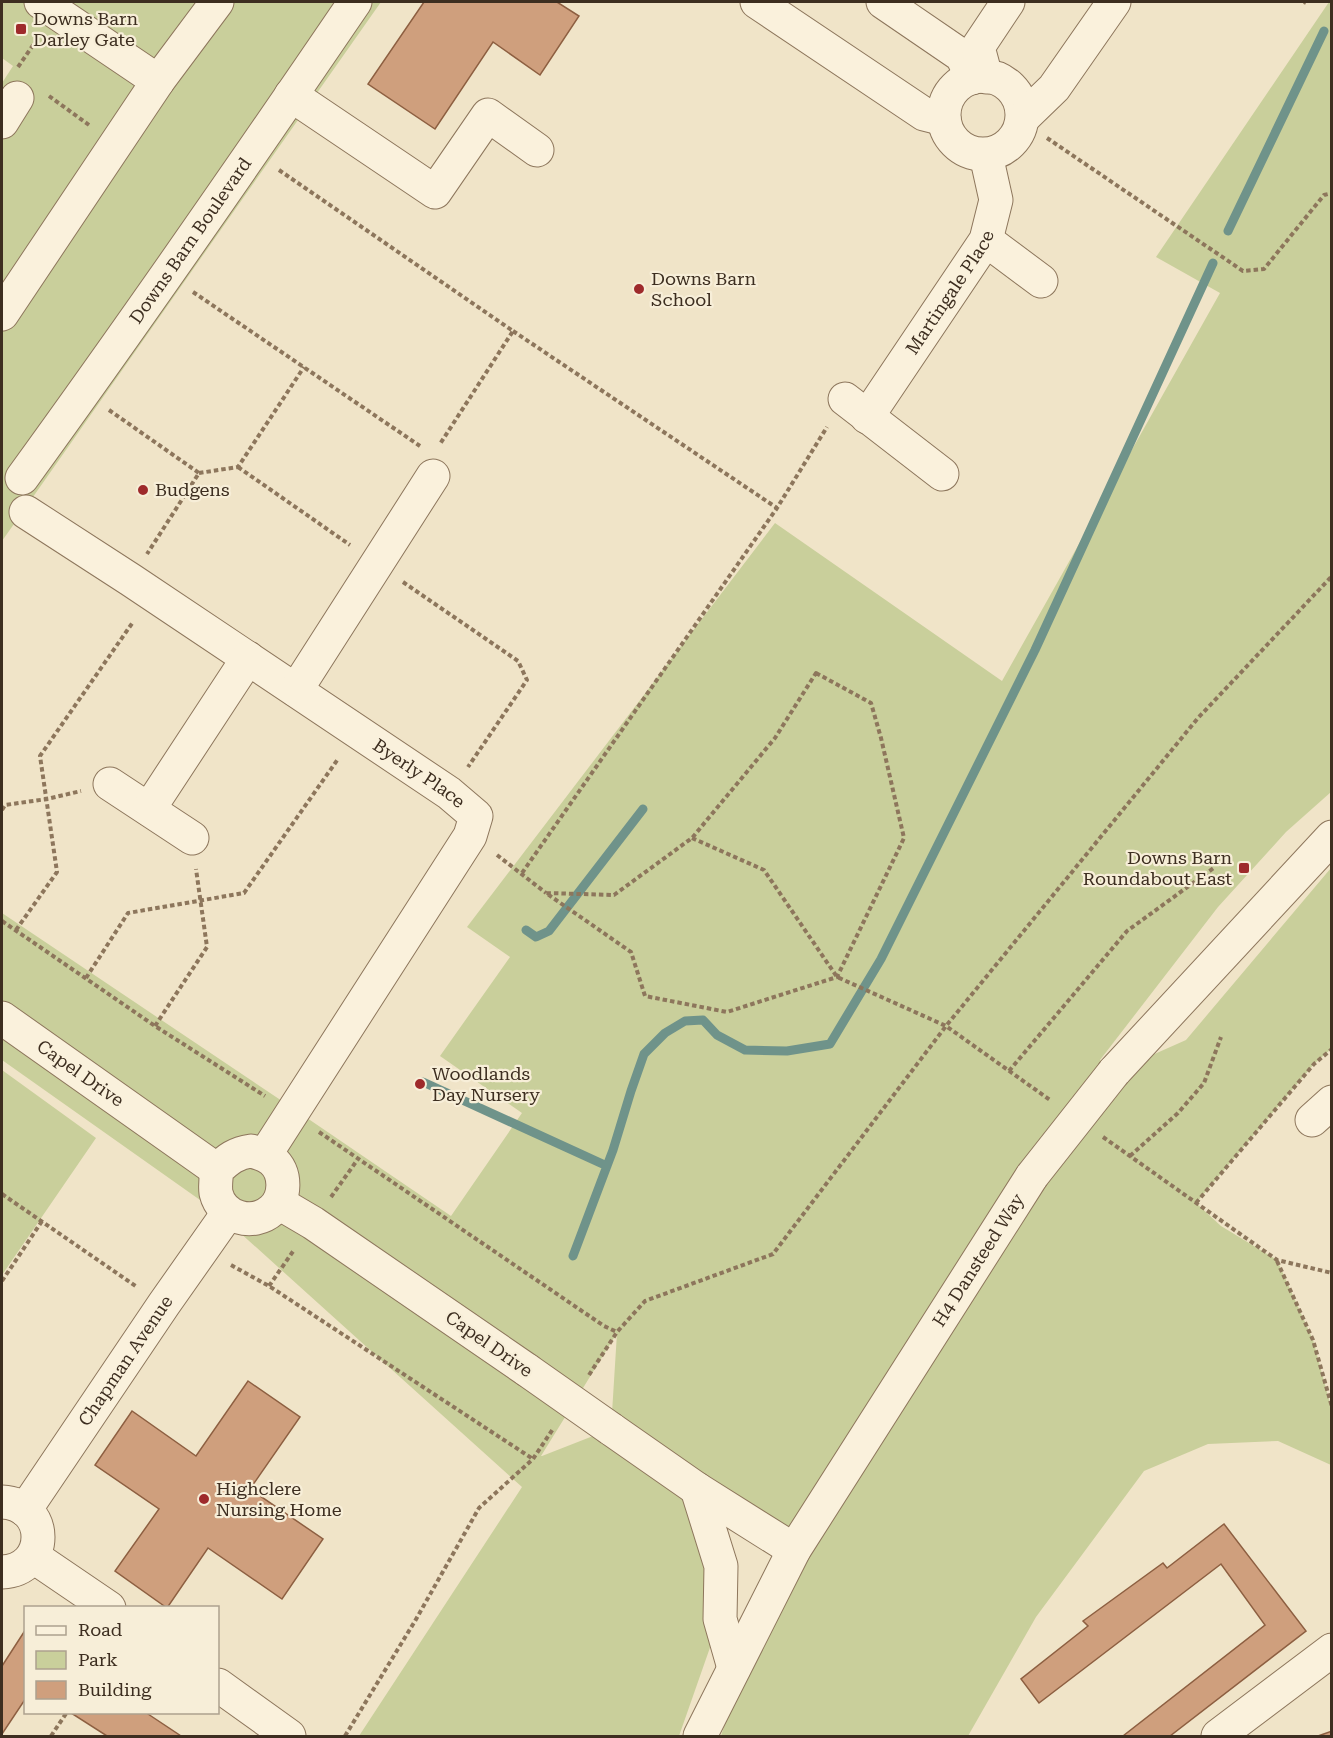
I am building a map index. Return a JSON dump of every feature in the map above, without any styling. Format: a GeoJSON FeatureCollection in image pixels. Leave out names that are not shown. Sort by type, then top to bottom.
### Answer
{"type":"FeatureCollection","features":[{"type":"Feature","properties":{"kind":"street"},"geometry":{"type":"LineString","coordinates":[[41,2],[158,81]]}},
{"type":"Feature","properties":{"kind":"street"},"geometry":{"type":"LineString","coordinates":[[2,314],[158,81],[217,2]]}},
{"type":"Feature","properties":{"kind":"street","name":"Downs Barn Boulevard"},"geometry":{"type":"LineString","coordinates":[[12,468],[84,393],[355,2]]}},
{"type":"Feature","properties":{"kind":"street"},"geometry":{"type":"LineString","coordinates":[[757,2],[924,114],[944,119]]}},
{"type":"Feature","properties":{"kind":"street"},"geometry":{"type":"LineString","coordinates":[[883,2],[962,56],[979,77]]}},
{"type":"Feature","properties":{"kind":"street"},"geometry":{"type":"LineString","coordinates":[[979,77],[978,47],[1008,2]]}},
{"type":"Feature","properties":{"kind":"street"},"geometry":{"type":"LineString","coordinates":[[1022,124],[1020,100],[1011,87],[999,79],[979,77],[958,85],[949,96],[945,106],[946,129],[953,141],[968,150],[986,155],[1005,148],[1022,124],[1054,88],[1114,2]]}},
{"type":"Feature","properties":{"kind":"street"},"geometry":{"type":"LineString","coordinates":[[291,95],[435,192],[488,115],[537,150]]}},
{"type":"Feature","properties":{"kind":"street","name":"Martingale Place"},"geometry":{"type":"LineString","coordinates":[[856,408],[986,240],[996,200],[986,155]]}},
{"type":"Feature","properties":{"kind":"street"},"geometry":{"type":"LineString","coordinates":[[986,240],[1041,281]]}},
{"type":"Feature","properties":{"kind":"street"},"geometry":{"type":"LineString","coordinates":[[856,408],[942,474]]}},
{"type":"Feature","properties":{"kind":"street"},"geometry":{"type":"LineString","coordinates":[[296,690],[376,564],[433,465]]}},
{"type":"Feature","properties":{"kind":"street"},"geometry":{"type":"LineString","coordinates":[[12,468],[27,495],[14,516]]}},
{"type":"Feature","properties":{"kind":"street","name":"Byerly Place"},"geometry":{"type":"LineString","coordinates":[[14,516],[142,587],[449,793],[476,816],[470,836],[265,1155]]}},
{"type":"Feature","properties":{"kind":"street"},"geometry":{"type":"LineString","coordinates":[[149,809],[248,658]]}},
{"type":"Feature","properties":{"kind":"street"},"geometry":{"type":"LineString","coordinates":[[110,784],[192,838]]}},
{"type":"Feature","properties":{"kind":"street","name":"H4 Dansteed Way"},"geometry":{"type":"LineString","coordinates":[[700,1737],[794,1550],[1032,1176],[1114,1072],[1332,837]]}},
{"type":"Feature","properties":{"kind":"street","name":"Capel Drive"},"geometry":{"type":"LineString","coordinates":[[2,1018],[217,1170]]}},
{"type":"Feature","properties":{"kind":"street"},"geometry":{"type":"LineString","coordinates":[[251,1151],[265,1155],[274,1162],[282,1175],[283,1186],[279,1203],[271,1212],[256,1219],[244,1219],[228,1213],[216,1194],[217,1170],[228,1159],[239,1153],[251,1151]]}},
{"type":"Feature","properties":{"kind":"street","name":"Capel Drive"},"geometry":{"type":"LineString","coordinates":[[279,1203],[313,1222],[697,1489],[794,1550]]}},
{"type":"Feature","properties":{"kind":"street","name":"Chapman Avenue"},"geometry":{"type":"LineString","coordinates":[[13,1506],[164,1304],[228,1213]]}},
{"type":"Feature","properties":{"kind":"street"},"geometry":{"type":"LineString","coordinates":[[697,1489],[721,1566],[720,1619],[734,1668]]}},
{"type":"Feature","properties":{"kind":"street"},"geometry":{"type":"LineString","coordinates":[[2,1572],[16,1570],[34,1557],[39,1539],[33,1519],[13,1506]]}},
{"type":"Feature","properties":{"kind":"street"},"geometry":{"type":"LineString","coordinates":[[34,1557],[106,1606]]}},
{"type":"Feature","properties":{"kind":"street"},"geometry":{"type":"LineString","coordinates":[[1218,1737],[1332,1650]]}},
{"type":"Feature","properties":{"kind":"street"},"geometry":{"type":"LineString","coordinates":[[219,1686],[289,1737]]}},
{"type":"Feature","properties":{"kind":"path"},"geometry":{"type":"LineString","coordinates":[[20,104],[117,144]]}},
{"type":"Feature","properties":{"kind":"path"},"geometry":{"type":"LineString","coordinates":[[1022,124],[1042,135],[1243,271],[1264,269],[1324,195],[1332,193]]}},
{"type":"Feature","properties":{"kind":"path"},"geometry":{"type":"LineString","coordinates":[[253,152],[513,331],[777,508]]}},
{"type":"Feature","properties":{"kind":"path"},"geometry":{"type":"LineString","coordinates":[[167,274],[304,367],[433,465],[513,331]]}},
{"type":"Feature","properties":{"kind":"path"},"geometry":{"type":"LineString","coordinates":[[84,393],[199,474],[238,466],[304,367]]}},
{"type":"Feature","properties":{"kind":"path"},"geometry":{"type":"LineString","coordinates":[[522,873],[777,508],[856,408]]}},
{"type":"Feature","properties":{"kind":"path"},"geometry":{"type":"LineString","coordinates":[[238,466],[518,661],[527,680],[449,793]]}},
{"type":"Feature","properties":{"kind":"path"},"geometry":{"type":"LineString","coordinates":[[16,930],[57,872],[40,756],[142,587],[199,474]]}},
{"type":"Feature","properties":{"kind":"path"},"geometry":{"type":"LineString","coordinates":[[585,1381],[617,1332],[645,1301],[773,1254],[946,1026],[1198,718],[1332,576]]}},
{"type":"Feature","properties":{"kind":"path"},"geometry":{"type":"LineString","coordinates":[[470,836],[546,893],[631,952],[645,996],[727,1012],[837,977],[904,838],[882,738],[871,703],[816,673],[776,738],[693,838],[614,895],[546,893]]}},
{"type":"Feature","properties":{"kind":"path"},"geometry":{"type":"LineString","coordinates":[[86,978],[128,914],[244,893],[357,731]]}},
{"type":"Feature","properties":{"kind":"path"},"geometry":{"type":"LineString","coordinates":[[2,810],[5,805],[47,799],[110,784]]}},
{"type":"Feature","properties":{"kind":"path"},"geometry":{"type":"LineString","coordinates":[[155,1026],[207,947],[192,838]]}},
{"type":"Feature","properties":{"kind":"path"},"geometry":{"type":"LineString","coordinates":[[693,838],[764,870],[837,977],[946,1026],[1056,1104]]}},
{"type":"Feature","properties":{"kind":"path"},"geometry":{"type":"LineString","coordinates":[[1009,1071],[1127,931],[1215,867]]}},
{"type":"Feature","properties":{"kind":"path"},"geometry":{"type":"LineString","coordinates":[[2,921],[155,1026],[292,1114],[617,1332]]}},
{"type":"Feature","properties":{"kind":"path"},"geometry":{"type":"LineString","coordinates":[[1130,1156],[1178,1113],[1204,1083],[1221,1037]]}},
{"type":"Feature","properties":{"kind":"path"},"geometry":{"type":"LineString","coordinates":[[1196,1203],[1306,1073],[1332,1049]]}},
{"type":"Feature","properties":{"kind":"path"},"geometry":{"type":"LineString","coordinates":[[1102,1137],[1277,1260],[1332,1273]]}},
{"type":"Feature","properties":{"kind":"path"},"geometry":{"type":"LineString","coordinates":[[269,1286],[358,1159]]}},
{"type":"Feature","properties":{"kind":"path"},"geometry":{"type":"LineString","coordinates":[[2,1194],[164,1304]]}},
{"type":"Feature","properties":{"kind":"path"},"geometry":{"type":"LineString","coordinates":[[2,1281],[42,1221]]}},
{"type":"Feature","properties":{"kind":"path"},"geometry":{"type":"LineString","coordinates":[[203,1249],[269,1286],[532,1459]]}},
{"type":"Feature","properties":{"kind":"path"},"geometry":{"type":"LineString","coordinates":[[1277,1260],[1313,1340],[1332,1407]]}},
{"type":"Feature","properties":{"kind":"path"},"geometry":{"type":"LineString","coordinates":[[345,1737],[415,1621],[479,1508],[532,1459],[559,1420]]}},
{"type":"Feature","properties":{"kind":"path"},"geometry":{"type":"LineString","coordinates":[[51,1737],[66,1714]]}},
{"type":"Feature","properties":{"kind":"green space"},"geometry":{"type":"Polygon","coordinates":[[[2,2],[381,2],[2,541],[2,83],[13,66],[2,58],[2,2]]]}},
{"type":"Feature","properties":{"kind":"green space"},"geometry":{"type":"Polygon","coordinates":[[[1331,2],[1331,792],[1286,832],[1218,907],[1100,1060],[1114,1072],[1186,1040],[1331,868],[1331,1049],[1314,1064],[1196,1203],[1221,1226],[1277,1260],[1313,1340],[1331,1407],[1331,1465],[1278,1441],[1208,1444],[1144,1471],[1036,1617],[968,1736],[721,1736],[794,1550],[698,1489],[720,1619],[679,1736],[359,1736],[522,1487],[217,1212],[2,1060],[2,913],[451,1216],[522,1113],[440,1056],[510,957],[467,927],[775,523],[1002,681],[1220,293],[1156,257],[1331,2]],[[617,1333],[541,1456],[611,1429],[617,1333]]]}},
{"type":"Feature","properties":{"kind":"green space"},"geometry":{"type":"Polygon","coordinates":[[[2,1070],[96,1138],[2,1275],[2,1070]]]}},
{"type":"Feature","properties":{"kind":"building"},"geometry":{"type":"Polygon","coordinates":[[[424,2],[557,2],[579,16],[540,75],[493,42],[435,129],[368,84],[424,2]]]}},
{"type":"Feature","properties":{"kind":"building","name":"Highclere Nursing Home"},"geometry":{"type":"Polygon","coordinates":[[[248,1381],[300,1417],[250,1489],[323,1539],[282,1599],[208,1548],[168,1606],[164,1606],[115,1571],[159,1509],[95,1465],[132,1411],[196,1456],[248,1381]]]}},
{"type":"Feature","properties":{"kind":"building"},"geometry":{"type":"Polygon","coordinates":[[[1224,1524],[1306,1631],[1170,1736],[1123,1736],[1265,1625],[1221,1564],[1039,1703],[1021,1679],[1088,1626],[1083,1621],[1163,1563],[1167,1568],[1224,1524]]]}},
{"type":"Feature","properties":{"kind":"building"},"geometry":{"type":"Polygon","coordinates":[[[24,1632],[24,1701],[2,1734],[2,1666],[24,1632]]]}},
{"type":"Feature","properties":{"kind":"building"},"geometry":{"type":"Polygon","coordinates":[[[73,1714],[148,1714],[181,1736],[107,1736],[73,1714]]]}},
{"type":"Feature","properties":{"kind":"building"},"geometry":{"type":"Polygon","coordinates":[[[1332,1731],[1332,1736],[1318,1736],[1332,1731]]]}},
{"type":"Feature","properties":{"kind":"waterway"},"geometry":{"type":"LineString","coordinates":[[1228,231],[1324,31]]}},
{"type":"Feature","properties":{"kind":"waterway"},"geometry":{"type":"LineString","coordinates":[[573,1256],[613,1150],[644,1054],[665,1033],[685,1021],[703,1020],[717,1035],[745,1050],[787,1051],[830,1044],[881,959],[1035,650],[1213,263]]}},
{"type":"Feature","properties":{"kind":"waterway"},"geometry":{"type":"LineString","coordinates":[[526,930],[536,937],[549,931],[643,809]]}},
{"type":"Feature","properties":{"kind":"waterway"},"geometry":{"type":"LineString","coordinates":[[423,1082],[607,1166]]}},
{"type":"Feature","properties":{"kind":"place","name":"Downs Barn Darley Gate"},"geometry":{"type":"Point","coordinates":[21,29]}},
{"type":"Feature","properties":{"kind":"place","name":"Downs Barn School"},"geometry":{"type":"Point","coordinates":[639,289]}},
{"type":"Feature","properties":{"kind":"place","name":"Budgens"},"geometry":{"type":"Point","coordinates":[143,490]}},
{"type":"Feature","properties":{"kind":"place","name":"Downs Barn Roundabout East"},"geometry":{"type":"Point","coordinates":[1244,868]}},
{"type":"Feature","properties":{"kind":"place","name":"Woodlands Day Nursery"},"geometry":{"type":"Point","coordinates":[420,1084]}},
{"type":"Feature","properties":{"kind":"place","name":"Highclere Nursing Home"},"geometry":{"type":"Point","coordinates":[204,1499]}}]}
